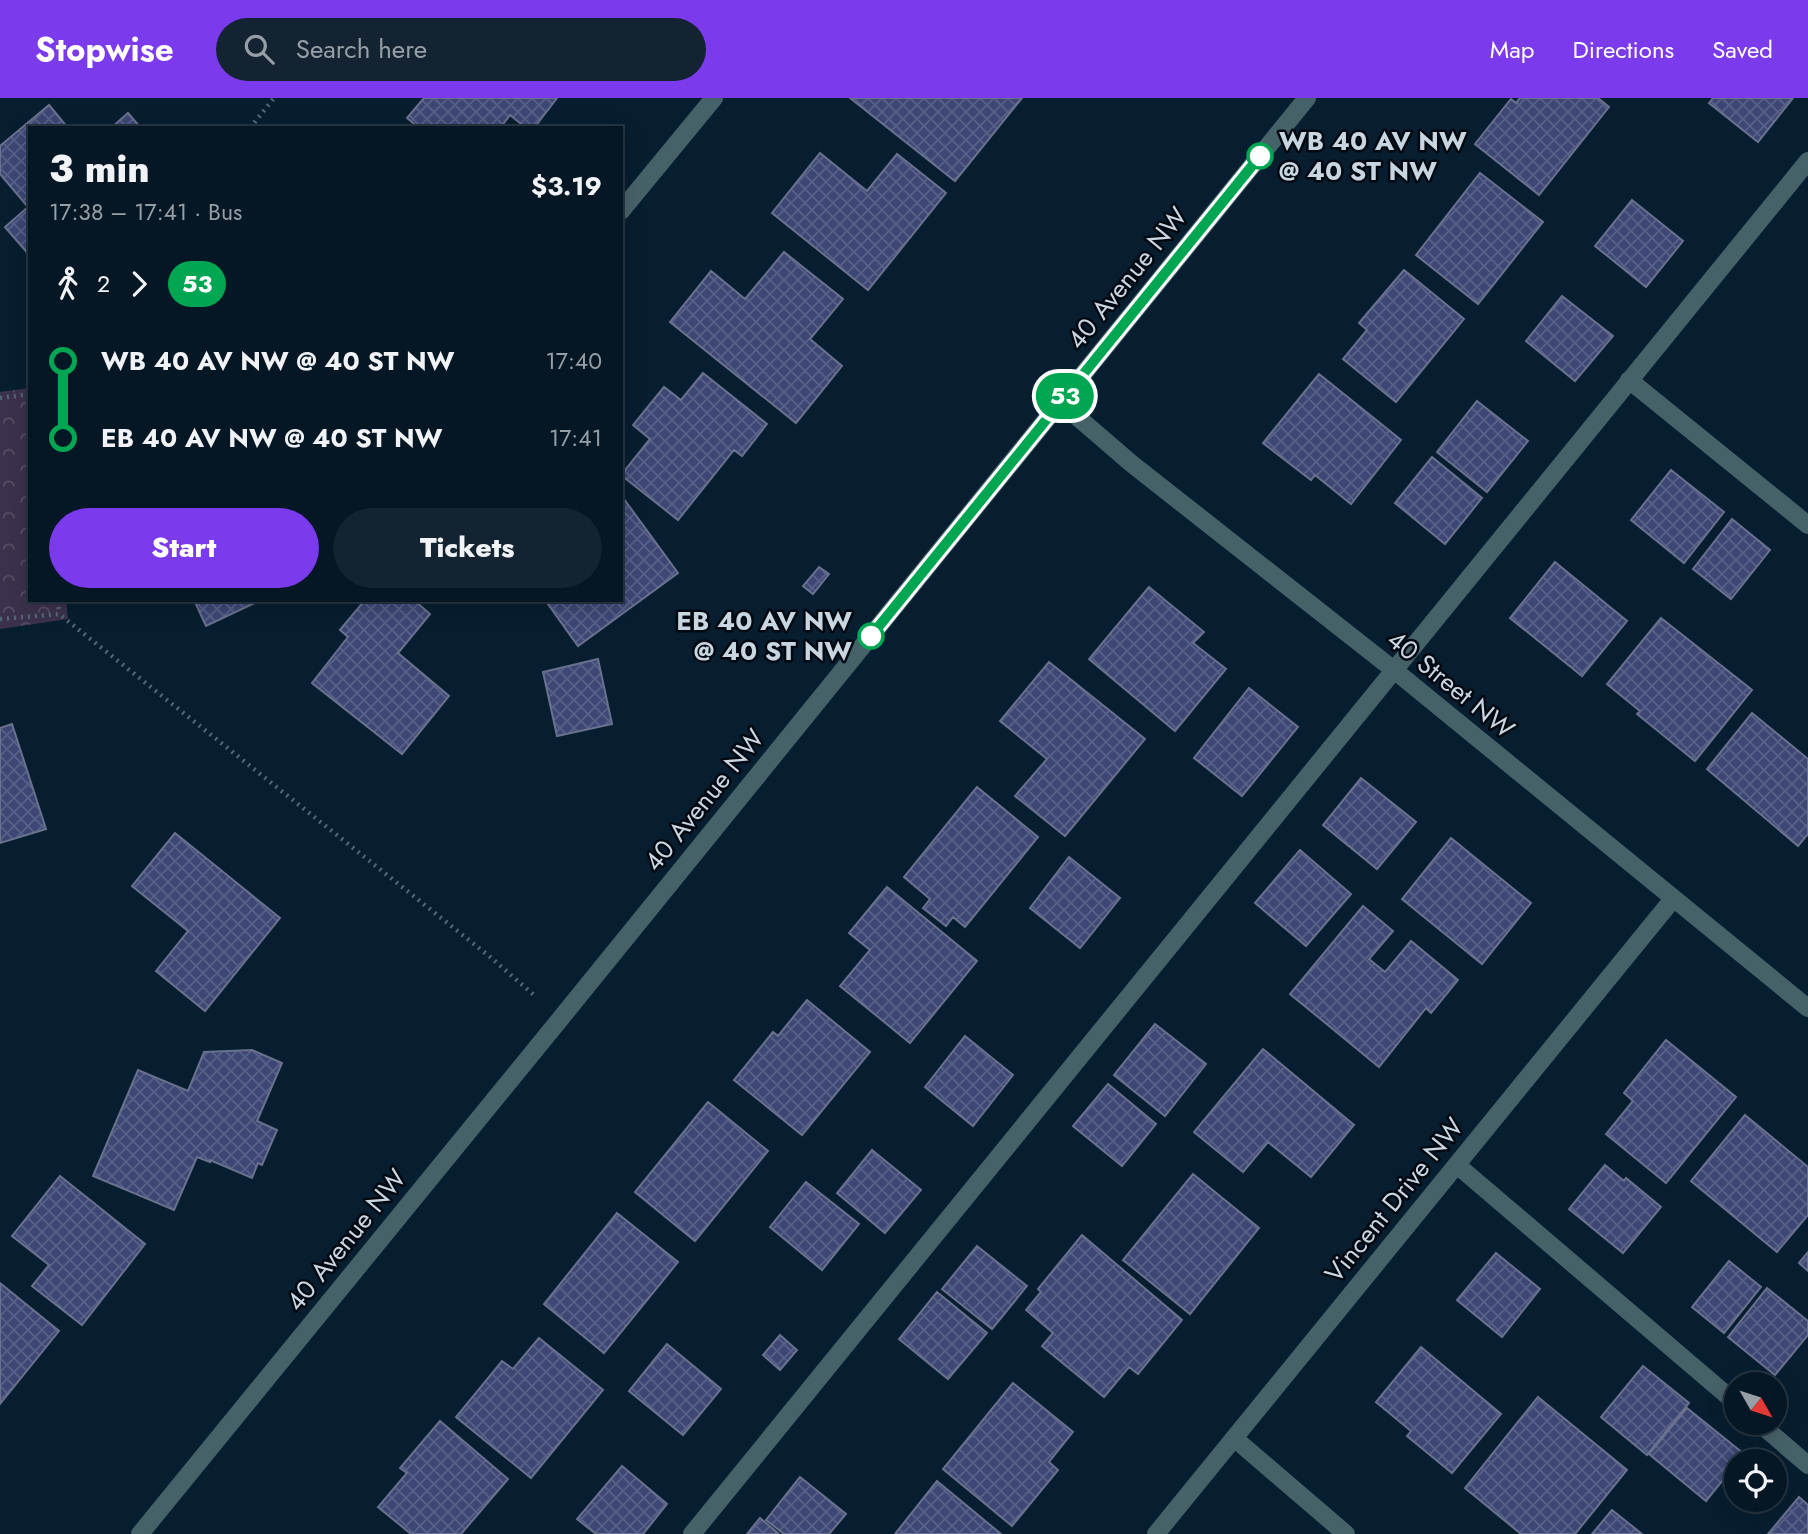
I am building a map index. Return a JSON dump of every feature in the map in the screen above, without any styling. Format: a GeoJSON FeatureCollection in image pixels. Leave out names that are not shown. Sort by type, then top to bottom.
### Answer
{"type":"FeatureCollection","features":[{"type":"Feature","properties":{"kind":"street"},"geometry":{"type":"LineString","coordinates":[[623,209],[714,98]]}},
{"type":"Feature","properties":{"kind":"street","name":"40 Avenue NW"},"geometry":{"type":"LineString","coordinates":[[140,1534],[1307,98]]}},
{"type":"Feature","properties":{"kind":"street"},"geometry":{"type":"LineString","coordinates":[[692,1534],[1808,161]]}},
{"type":"Feature","properties":{"kind":"street"},"geometry":{"type":"LineString","coordinates":[[1629,380],[1808,524]]}},
{"type":"Feature","properties":{"kind":"street","name":"40 Street NW"},"geometry":{"type":"LineString","coordinates":[[1060,402],[1132,464],[1394,670],[1808,1008]]}},
{"type":"Feature","properties":{"kind":"street","name":"Vincent Drive NW"},"geometry":{"type":"LineString","coordinates":[[1156,1534],[1673,899]]}},
{"type":"Feature","properties":{"kind":"street"},"geometry":{"type":"LineString","coordinates":[[1457,1164],[1724,1393]]}},
{"type":"Feature","properties":{"kind":"street"},"geometry":{"type":"LineString","coordinates":[[1773,1435],[1808,1465]]}},
{"type":"Feature","properties":{"kind":"street"},"geometry":{"type":"LineString","coordinates":[[1234,1438],[1346,1534]]}},
{"type":"Feature","properties":{"kind":"path"},"geometry":{"type":"LineString","coordinates":[[252,126],[274,98]]}},
{"type":"Feature","properties":{"kind":"path"},"geometry":{"type":"LineString","coordinates":[[0,398],[28,394]]}},
{"type":"Feature","properties":{"kind":"path"},"geometry":{"type":"LineString","coordinates":[[58,602],[59,614]]}},
{"type":"Feature","properties":{"kind":"path"},"geometry":{"type":"LineString","coordinates":[[0,619],[59,614],[489,956],[561,1018]]}},
{"type":"Feature","properties":{"kind":"green space"},"geometry":{"type":"Polygon","coordinates":[[[28,388],[28,602],[66,602],[68,619],[0,629],[0,392],[28,388]]]}},
{"type":"Feature","properties":{"kind":"building"},"geometry":{"type":"Polygon","coordinates":[[[424,98],[557,98],[536,126],[524,126],[510,115],[502,126],[417,126],[407,118],[424,98]]]}},
{"type":"Feature","properties":{"kind":"building"},"geometry":{"type":"Polygon","coordinates":[[[850,98],[1022,98],[955,181],[850,98]]]}},
{"type":"Feature","properties":{"kind":"building"},"geometry":{"type":"Polygon","coordinates":[[[1520,98],[1598,98],[1609,107],[1539,195],[1475,144],[1511,99],[1516,103],[1520,98]]]}},
{"type":"Feature","properties":{"kind":"building"},"geometry":{"type":"Polygon","coordinates":[[[1713,98],[1793,98],[1758,142],[1709,103],[1713,98]]]}},
{"type":"Feature","properties":{"kind":"building"},"geometry":{"type":"Polygon","coordinates":[[[49,105],[66,126],[28,126],[28,207],[0,174],[0,146],[49,105]]]}},
{"type":"Feature","properties":{"kind":"building"},"geometry":{"type":"Polygon","coordinates":[[[128,113],[139,126],[113,126],[128,113]]]}},
{"type":"Feature","properties":{"kind":"building"},"geometry":{"type":"Polygon","coordinates":[[[820,153],[867,191],[897,154],[946,193],[868,290],[772,213],[820,153]]]}},
{"type":"Feature","properties":{"kind":"building"},"geometry":{"type":"Polygon","coordinates":[[[1480,173],[1543,222],[1478,304],[1416,255],[1480,173]]]}},
{"type":"Feature","properties":{"kind":"building"},"geometry":{"type":"Polygon","coordinates":[[[1632,200],[1683,241],[1646,287],[1595,246],[1632,200]]]}},
{"type":"Feature","properties":{"kind":"building"},"geometry":{"type":"Polygon","coordinates":[[[28,207],[28,254],[5,227],[28,207]]]}},
{"type":"Feature","properties":{"kind":"building"},"geometry":{"type":"Polygon","coordinates":[[[784,252],[843,299],[810,339],[842,366],[796,423],[670,322],[711,271],[745,299],[784,252]]]}},
{"type":"Feature","properties":{"kind":"building"},"geometry":{"type":"Polygon","coordinates":[[[1404,270],[1464,319],[1396,402],[1343,359],[1367,330],[1359,323],[1404,270]]]}},
{"type":"Feature","properties":{"kind":"building"},"geometry":{"type":"Polygon","coordinates":[[[1562,296],[1613,336],[1575,381],[1526,341],[1562,296]]]}},
{"type":"Feature","properties":{"kind":"building"},"geometry":{"type":"Polygon","coordinates":[[[703,373],[767,424],[742,456],[734,450],[678,520],[623,477],[623,473],[650,439],[633,425],[664,387],[681,400],[703,373]]]}},
{"type":"Feature","properties":{"kind":"building"},"geometry":{"type":"Polygon","coordinates":[[[1319,374],[1401,440],[1351,504],[1315,475],[1311,480],[1263,443],[1319,374]]]}},
{"type":"Feature","properties":{"kind":"building"},"geometry":{"type":"Polygon","coordinates":[[[1477,401],[1528,441],[1487,492],[1437,452],[1477,401]]]}},
{"type":"Feature","properties":{"kind":"building"},"geometry":{"type":"Polygon","coordinates":[[[1432,457],[1482,498],[1445,544],[1395,503],[1432,457]]]}},
{"type":"Feature","properties":{"kind":"building"},"geometry":{"type":"Polygon","coordinates":[[[1671,470],[1724,512],[1684,563],[1631,520],[1671,470]]]}},
{"type":"Feature","properties":{"kind":"building"},"geometry":{"type":"Polygon","coordinates":[[[623,498],[678,573],[578,646],[546,602],[623,602],[623,498]]]}},
{"type":"Feature","properties":{"kind":"building"},"geometry":{"type":"Polygon","coordinates":[[[1732,519],[1770,550],[1731,599],[1693,569],[1732,519]]]}},
{"type":"Feature","properties":{"kind":"building"},"geometry":{"type":"Polygon","coordinates":[[[1555,562],[1627,621],[1582,676],[1510,618],[1555,562]]]}},
{"type":"Feature","properties":{"kind":"building"},"geometry":{"type":"Polygon","coordinates":[[[819,567],[829,574],[813,594],[803,586],[819,567]]]}},
{"type":"Feature","properties":{"kind":"building"},"geometry":{"type":"Polygon","coordinates":[[[1149,587],[1204,632],[1193,643],[1226,669],[1175,731],[1089,659],[1149,587]]]}},
{"type":"Feature","properties":{"kind":"building"},"geometry":{"type":"Polygon","coordinates":[[[195,602],[257,602],[206,626],[195,602]]]}},
{"type":"Feature","properties":{"kind":"building"},"geometry":{"type":"Polygon","coordinates":[[[363,602],[416,602],[430,614],[398,653],[449,696],[402,754],[312,683],[348,637],[340,630],[363,602]]]}},
{"type":"Feature","properties":{"kind":"building"},"geometry":{"type":"Polygon","coordinates":[[[1661,618],[1752,690],[1695,761],[1637,714],[1640,711],[1607,684],[1661,618]]]}},
{"type":"Feature","properties":{"kind":"building"},"geometry":{"type":"Polygon","coordinates":[[[598,659],[612,724],[557,736],[543,672],[598,659]]]}},
{"type":"Feature","properties":{"kind":"building"},"geometry":{"type":"Polygon","coordinates":[[[1049,662],[1145,739],[1065,836],[1015,796],[1047,759],[1000,721],[1049,662]]]}},
{"type":"Feature","properties":{"kind":"building"},"geometry":{"type":"Polygon","coordinates":[[[1249,688],[1298,727],[1242,796],[1194,758],[1249,688]]]}},
{"type":"Feature","properties":{"kind":"building"},"geometry":{"type":"Polygon","coordinates":[[[1752,713],[1808,759],[1808,834],[1798,846],[1707,769],[1752,713]]]}},
{"type":"Feature","properties":{"kind":"building"},"geometry":{"type":"Polygon","coordinates":[[[12,724],[46,829],[0,843],[0,728],[12,724]]]}},
{"type":"Feature","properties":{"kind":"building"},"geometry":{"type":"Polygon","coordinates":[[[1361,778],[1416,822],[1377,869],[1323,825],[1361,778]]]}},
{"type":"Feature","properties":{"kind":"building"},"geometry":{"type":"Polygon","coordinates":[[[977,787],[1038,837],[965,927],[953,917],[946,926],[923,908],[930,899],[904,877],[977,787]]]}},
{"type":"Feature","properties":{"kind":"building"},"geometry":{"type":"Polygon","coordinates":[[[175,833],[280,918],[205,1011],[156,971],[188,931],[132,886],[175,833]]]}},
{"type":"Feature","properties":{"kind":"building"},"geometry":{"type":"Polygon","coordinates":[[[1451,838],[1531,903],[1482,964],[1402,899],[1451,838]]]}},
{"type":"Feature","properties":{"kind":"building"},"geometry":{"type":"Polygon","coordinates":[[[1300,850],[1351,894],[1306,946],[1255,903],[1300,850]]]}},
{"type":"Feature","properties":{"kind":"building"},"geometry":{"type":"Polygon","coordinates":[[[1069,857],[1120,898],[1080,948],[1030,908],[1069,857]]]}},
{"type":"Feature","properties":{"kind":"building"},"geometry":{"type":"Polygon","coordinates":[[[887,887],[977,961],[910,1043],[840,986],[870,950],[849,933],[887,887]]]}},
{"type":"Feature","properties":{"kind":"building"},"geometry":{"type":"Polygon","coordinates":[[[1363,906],[1393,931],[1369,959],[1385,972],[1411,941],[1458,980],[1431,1013],[1426,1008],[1379,1067],[1290,994],[1363,906]]]}},
{"type":"Feature","properties":{"kind":"building"},"geometry":{"type":"Polygon","coordinates":[[[807,1000],[870,1052],[802,1135],[734,1080],[773,1032],[778,1036],[807,1000]]]}},
{"type":"Feature","properties":{"kind":"building"},"geometry":{"type":"Polygon","coordinates":[[[1155,1024],[1206,1064],[1165,1116],[1114,1075],[1155,1024]]]}},
{"type":"Feature","properties":{"kind":"building"},"geometry":{"type":"Polygon","coordinates":[[[965,1036],[1013,1075],[973,1126],[925,1087],[965,1036]]]}},
{"type":"Feature","properties":{"kind":"building"},"geometry":{"type":"Polygon","coordinates":[[[1666,1040],[1736,1097],[1666,1183],[1606,1134],[1633,1101],[1624,1093],[1666,1040]]]}},
{"type":"Feature","properties":{"kind":"building"},"geometry":{"type":"Polygon","coordinates":[[[1263,1049],[1354,1125],[1311,1177],[1268,1142],[1243,1172],[1194,1132],[1263,1049]]]}},
{"type":"Feature","properties":{"kind":"building"},"geometry":{"type":"Polygon","coordinates":[[[252,1050],[282,1063],[257,1121],[277,1130],[262,1165],[258,1163],[252,1178],[197,1157],[174,1210],[93,1176],[138,1070],[188,1091],[204,1052],[252,1050]]]}},
{"type":"Feature","properties":{"kind":"building"},"geometry":{"type":"Polygon","coordinates":[[[1108,1084],[1156,1124],[1122,1166],[1073,1126],[1108,1084]]]}},
{"type":"Feature","properties":{"kind":"building"},"geometry":{"type":"Polygon","coordinates":[[[708,1102],[768,1151],[695,1241],[635,1192],[708,1102]]]}},
{"type":"Feature","properties":{"kind":"building"},"geometry":{"type":"Polygon","coordinates":[[[1745,1115],[1808,1167],[1808,1215],[1777,1252],[1691,1181],[1745,1115]]]}},
{"type":"Feature","properties":{"kind":"building"},"geometry":{"type":"Polygon","coordinates":[[[872,1150],[921,1190],[885,1233],[837,1193],[872,1150]]]}},
{"type":"Feature","properties":{"kind":"building"},"geometry":{"type":"Polygon","coordinates":[[[1605,1165],[1624,1181],[1626,1178],[1661,1207],[1623,1253],[1569,1209],[1605,1165]]]}},
{"type":"Feature","properties":{"kind":"building"},"geometry":{"type":"Polygon","coordinates":[[[1193,1174],[1259,1228],[1190,1314],[1123,1260],[1193,1174]]]}},
{"type":"Feature","properties":{"kind":"building"},"geometry":{"type":"Polygon","coordinates":[[[60,1176],[145,1244],[82,1325],[32,1286],[49,1265],[12,1236],[60,1176]]]}},
{"type":"Feature","properties":{"kind":"building"},"geometry":{"type":"Polygon","coordinates":[[[806,1182],[859,1224],[822,1270],[770,1227],[806,1182]]]}},
{"type":"Feature","properties":{"kind":"building"},"geometry":{"type":"Polygon","coordinates":[[[617,1213],[678,1262],[604,1353],[544,1304],[617,1213]]]}},
{"type":"Feature","properties":{"kind":"building"},"geometry":{"type":"Polygon","coordinates":[[[1082,1235],[1182,1320],[1138,1374],[1129,1367],[1104,1397],[1042,1346],[1053,1333],[1026,1310],[1041,1292],[1038,1289],[1082,1235]]]}},
{"type":"Feature","properties":{"kind":"building"},"geometry":{"type":"Polygon","coordinates":[[[977,1246],[1027,1286],[992,1329],[942,1289],[977,1246]]]}},
{"type":"Feature","properties":{"kind":"building"},"geometry":{"type":"Polygon","coordinates":[[[1808,1252],[1808,1271],[1799,1263],[1808,1252]]]}},
{"type":"Feature","properties":{"kind":"building"},"geometry":{"type":"Polygon","coordinates":[[[1496,1253],[1540,1289],[1502,1337],[1457,1300],[1496,1253]]]}},
{"type":"Feature","properties":{"kind":"building"},"geometry":{"type":"Polygon","coordinates":[[[1729,1261],[1761,1287],[1724,1333],[1692,1307],[1729,1261]]]}},
{"type":"Feature","properties":{"kind":"building"},"geometry":{"type":"Polygon","coordinates":[[[0,1283],[59,1331],[0,1404],[0,1283]]]}},
{"type":"Feature","properties":{"kind":"building"},"geometry":{"type":"Polygon","coordinates":[[[1767,1288],[1808,1321],[1808,1335],[1777,1372],[1771,1372],[1728,1337],[1767,1288]]]}},
{"type":"Feature","properties":{"kind":"building"},"geometry":{"type":"Polygon","coordinates":[[[937,1292],[987,1333],[948,1379],[899,1339],[937,1292]]]}},
{"type":"Feature","properties":{"kind":"building"},"geometry":{"type":"Polygon","coordinates":[[[780,1335],[797,1350],[780,1370],[763,1355],[780,1335]]]}},
{"type":"Feature","properties":{"kind":"building"},"geometry":{"type":"Polygon","coordinates":[[[539,1338],[603,1390],[531,1478],[456,1417],[502,1361],[513,1369],[539,1338]]]}},
{"type":"Feature","properties":{"kind":"building"},"geometry":{"type":"Polygon","coordinates":[[[667,1344],[721,1389],[683,1435],[629,1391],[667,1344]]]}},
{"type":"Feature","properties":{"kind":"building"},"geometry":{"type":"Polygon","coordinates":[[[1421,1347],[1501,1414],[1452,1473],[1407,1436],[1411,1431],[1376,1402],[1421,1347]]]}},
{"type":"Feature","properties":{"kind":"building"},"geometry":{"type":"Polygon","coordinates":[[[1643,1366],[1689,1403],[1647,1455],[1601,1417],[1643,1366]]]}},
{"type":"Feature","properties":{"kind":"building"},"geometry":{"type":"Polygon","coordinates":[[[1013,1383],[1073,1432],[1049,1462],[1058,1470],[1012,1526],[943,1469],[1013,1383]]]}},
{"type":"Feature","properties":{"kind":"building"},"geometry":{"type":"Polygon","coordinates":[[[1538,1397],[1627,1470],[1575,1534],[1521,1534],[1465,1488],[1538,1397]]]}},
{"type":"Feature","properties":{"kind":"building"},"geometry":{"type":"Polygon","coordinates":[[[1687,1408],[1738,1449],[1724,1449],[1724,1479],[1706,1501],[1649,1454],[1687,1408]]]}},
{"type":"Feature","properties":{"kind":"building"},"geometry":{"type":"Polygon","coordinates":[[[440,1421],[508,1479],[461,1534],[411,1534],[378,1507],[407,1473],[400,1468],[440,1421]]]}},
{"type":"Feature","properties":{"kind":"building"},"geometry":{"type":"Polygon","coordinates":[[[622,1466],[667,1504],[643,1534],[596,1534],[577,1519],[622,1466]]]}},
{"type":"Feature","properties":{"kind":"building"},"geometry":{"type":"Polygon","coordinates":[[[800,1477],[846,1514],[829,1534],[784,1534],[766,1520],[800,1477]]]}},
{"type":"Feature","properties":{"kind":"building"},"geometry":{"type":"Polygon","coordinates":[[[937,1481],[1001,1534],[895,1534],[937,1481]]]}},
{"type":"Feature","properties":{"kind":"building"},"geometry":{"type":"Polygon","coordinates":[[[1799,1497],[1808,1505],[1808,1534],[1768,1534],[1799,1497]]]}},
{"type":"Feature","properties":{"kind":"building"},"geometry":{"type":"Polygon","coordinates":[[[1612,1510],[1642,1534],[1592,1534],[1612,1510]]]}},
{"type":"Feature","properties":{"kind":"building"},"geometry":{"type":"Polygon","coordinates":[[[760,1518],[779,1534],[747,1534],[760,1518]]]}},
{"type":"Feature","properties":{"kind":"bus line","name":"53"},"geometry":{"type":"LineString","coordinates":[[871,636],[1260,156]]}},
{"type":"Feature","properties":{"kind":"place","name":"WB 40 AV NW @ 40 ST NW"},"geometry":{"type":"Point","coordinates":[1260,156]}},
{"type":"Feature","properties":{"kind":"place","name":"EB 40 AV NW @ 40 ST NW"},"geometry":{"type":"Point","coordinates":[871,636]}}]}
